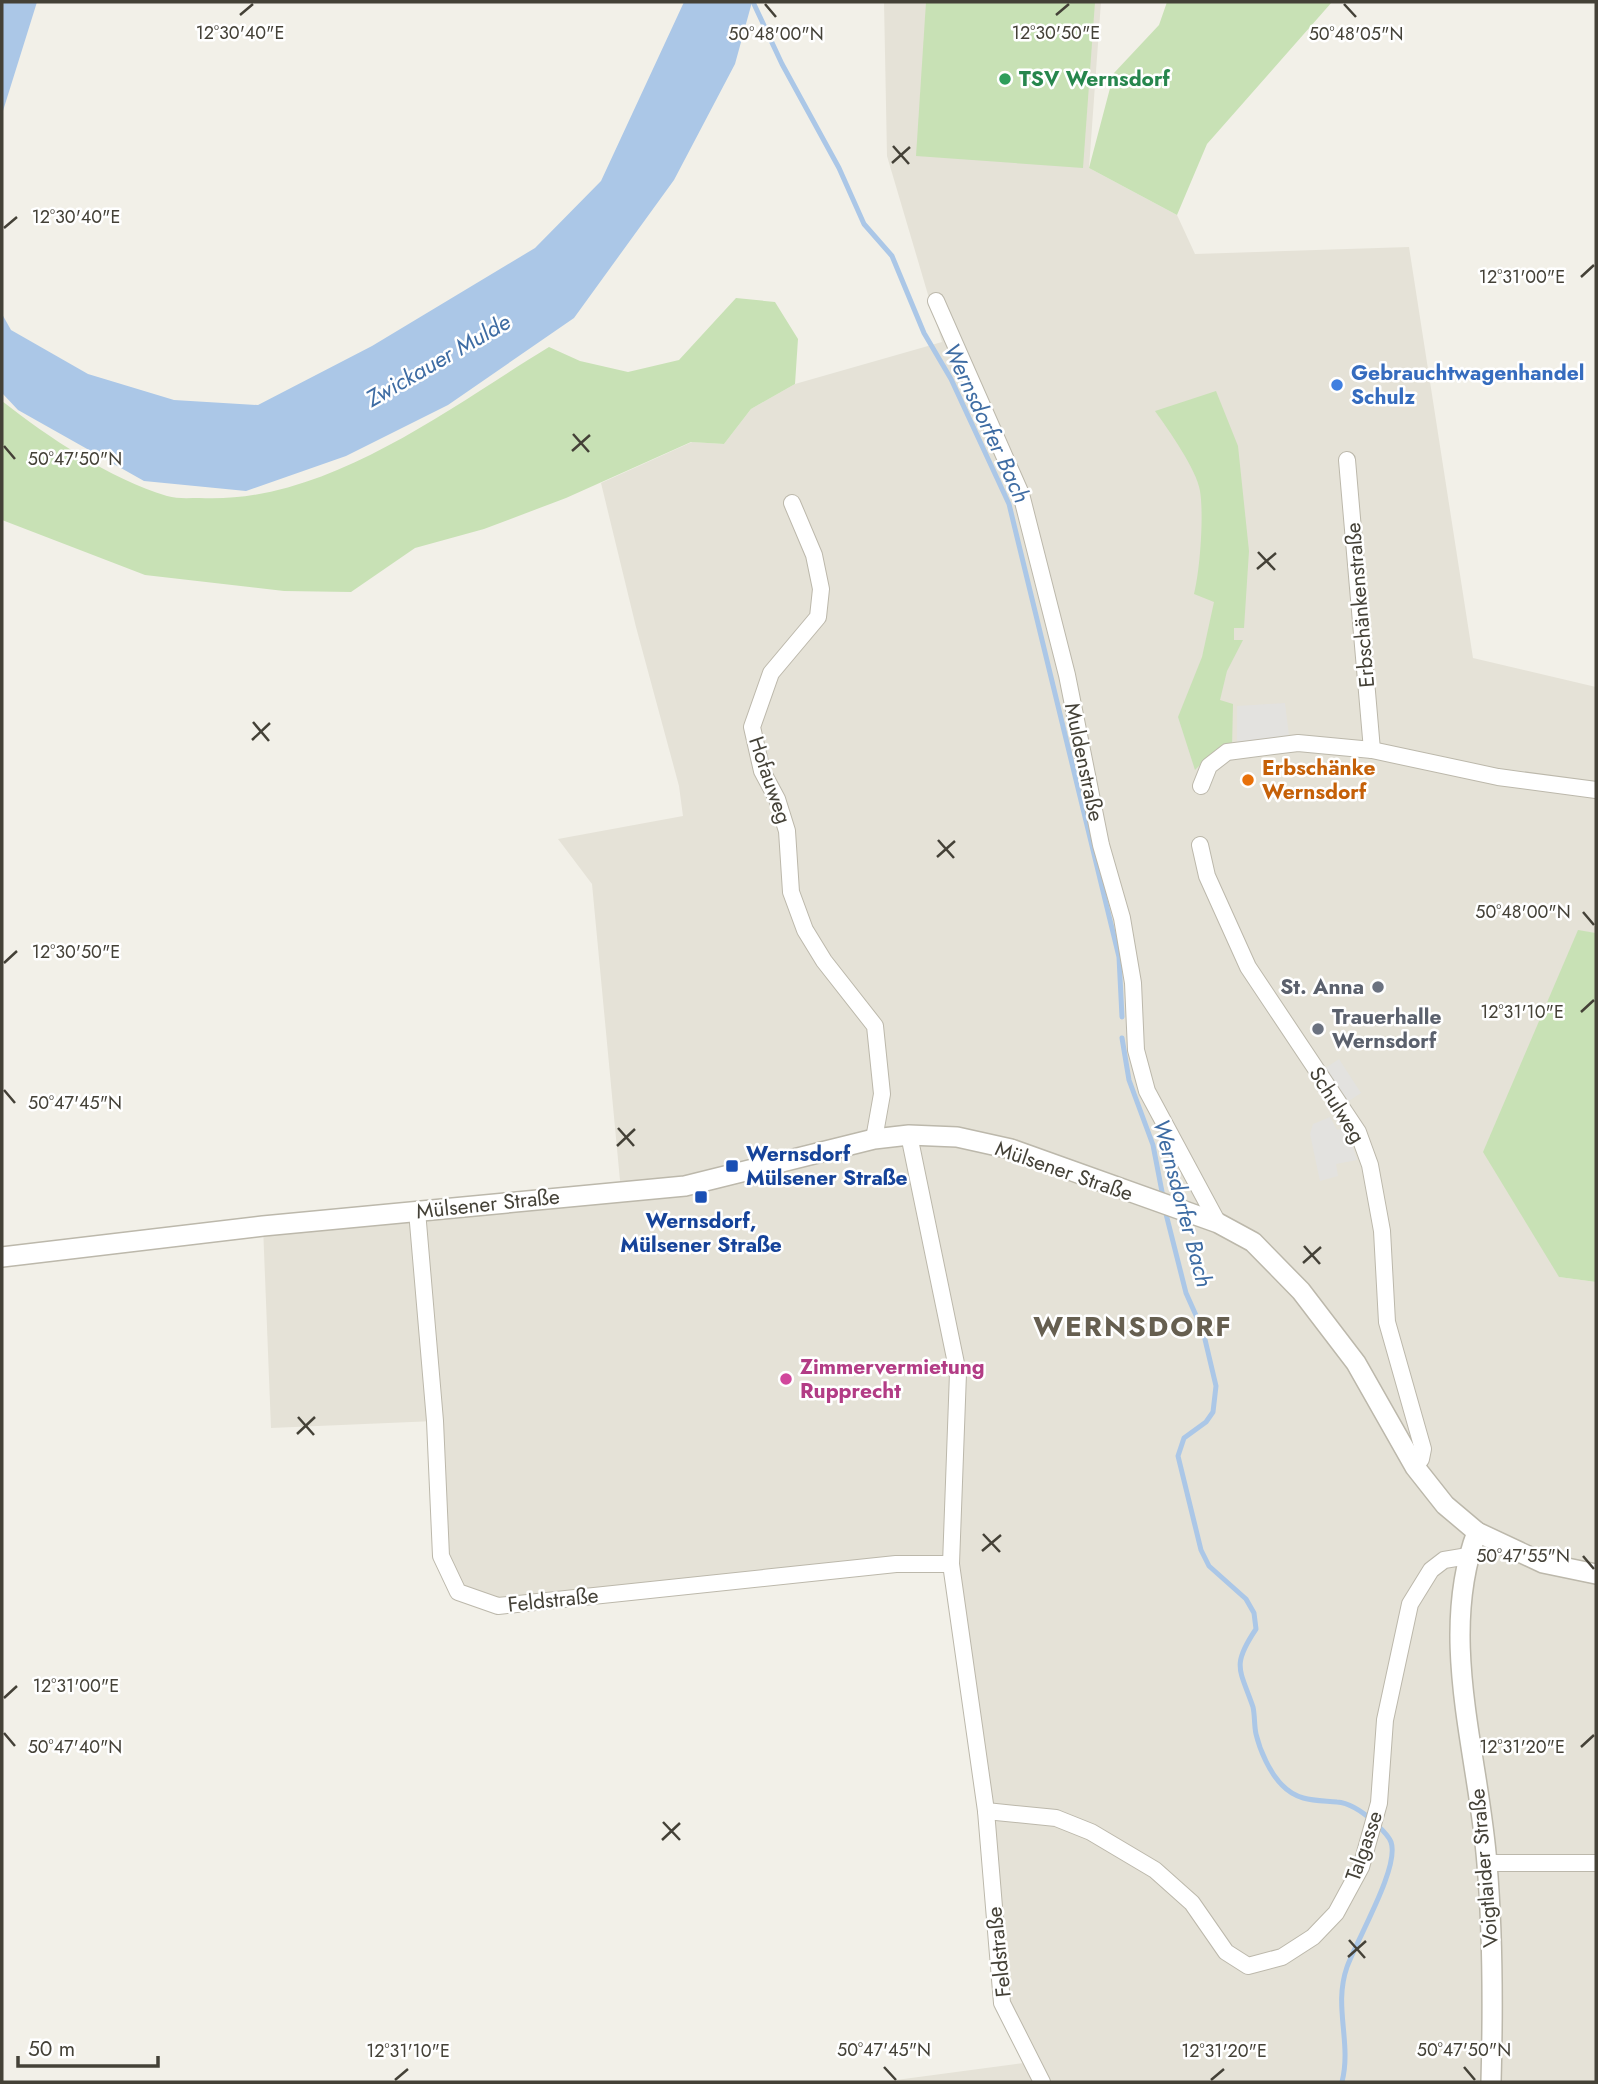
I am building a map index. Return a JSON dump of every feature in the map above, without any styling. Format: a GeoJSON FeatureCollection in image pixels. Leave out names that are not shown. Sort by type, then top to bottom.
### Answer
{"type":"FeatureCollection","features":[{"type":"Feature","properties":{"kind":"street","name":"Muldenstraße"},"geometry":{"type":"LineString","coordinates":[[936,301],[1021,494],[1066,675],[1101,845],[1122,918],[1133,983],[1136,1050],[1147,1091],[1218,1223]]}},
{"type":"Feature","properties":{"kind":"street","name":"Erbschänkenstraße"},"geometry":{"type":"LineString","coordinates":[[1347,460],[1372,750]]}},
{"type":"Feature","properties":{"kind":"street","name":"Hofauweg"},"geometry":{"type":"LineString","coordinates":[[792,503],[814,555],[821,589],[818,617],[771,673],[752,727],[762,771],[777,799],[787,831],[791,892],[805,930],[824,961],[875,1026],[882,1094],[874,1139]]}},
{"type":"Feature","properties":{"kind":"street"},"geometry":{"type":"LineString","coordinates":[[1201,786],[1209,766],[1227,752],[1297,743],[1372,750],[1498,776],[1596,790]]}},
{"type":"Feature","properties":{"kind":"street","name":"Schulweg"},"geometry":{"type":"LineString","coordinates":[[1200,845],[1207,876],[1248,967],[1358,1132],[1370,1165],[1382,1231],[1387,1322],[1423,1449],[1421,1459],[1415,1466]]}},
{"type":"Feature","properties":{"kind":"street","name":"Mülsener Straße"},"geometry":{"type":"LineString","coordinates":[[2,1257],[417,1211],[685,1186],[874,1139],[909,1135],[957,1138],[1011,1149],[1218,1223],[1253,1242],[1301,1291],[1356,1363],[1415,1466],[1445,1505],[1477,1532],[1542,1563],[1596,1574]]}},
{"type":"Feature","properties":{"kind":"street","name":"Feldstraße"},"geometry":{"type":"LineString","coordinates":[[909,1135],[958,1373],[951,1564],[986,1811],[1002,2003],[1042,2082]]}},
{"type":"Feature","properties":{"kind":"street","name":"Feldstraße"},"geometry":{"type":"LineString","coordinates":[[417,1211],[435,1421],[441,1556],[458,1592],[498,1606],[896,1564],[951,1564]]}},
{"type":"Feature","properties":{"kind":"street","name":"Voigtlaider Straße"},"geometry":{"type":"LineString","coordinates":[[1477,1532],[1468,1556],[1458,1638],[1488,1863],[1493,2016],[1491,2082]]}},
{"type":"Feature","properties":{"kind":"street","name":"Talgasse"},"geometry":{"type":"LineString","coordinates":[[986,1811],[1056,1818],[1091,1832],[1155,1870],[1192,1903],[1226,1952],[1248,1966],[1282,1957],[1313,1937],[1336,1913],[1361,1867],[1373,1824],[1385,1720],[1410,1604],[1432,1570],[1444,1560],[1468,1556]]}},
{"type":"Feature","properties":{"kind":"street"},"geometry":{"type":"LineString","coordinates":[[1488,1863],[1596,1863]]}},
{"type":"Feature","properties":{"kind":"shaded area"},"geometry":{"type":"Polygon","coordinates":[[[884,2],[1101,2],[1089,168],[1177,215],[1195,254],[1409,247],[1473,658],[1596,687],[1596,933],[1578,931],[1559,1277],[1596,1282],[1596,2082],[881,2082],[1031,2062],[1002,2003],[951,1564],[498,1606],[458,1592],[441,1556],[435,1421],[271,1428],[263,1226],[621,1191],[592,884],[558,839],[683,816],[679,786],[601,483],[692,442],[724,444],[751,409],[795,384],[942,342],[887,156],[884,2]]]}},
{"type":"Feature","properties":{"kind":"shaded area"},"geometry":{"type":"Polygon","coordinates":[[[1285,703],[1290,744],[1237,751],[1237,706],[1285,703]]]}},
{"type":"Feature","properties":{"kind":"shaded area"},"geometry":{"type":"Polygon","coordinates":[[[1339,1059],[1361,1093],[1346,1103],[1324,1069],[1339,1059]]]}},
{"type":"Feature","properties":{"kind":"shaded area"},"geometry":{"type":"Polygon","coordinates":[[[1330,1117],[1337,1130],[1346,1127],[1357,1160],[1336,1164],[1338,1176],[1320,1181],[1310,1134],[1313,1124],[1330,1117]]]}},
{"type":"Feature","properties":{"kind":"green space","name":"TSV Wernsdorf"},"geometry":{"type":"Polygon","coordinates":[[[926,2],[1095,2],[1083,168],[916,156],[926,2]]]}},
{"type":"Feature","properties":{"kind":"green space"},"geometry":{"type":"Polygon","coordinates":[[[1167,2],[1332,2],[1207,144],[1177,215],[1089,168],[1114,73],[1159,25],[1167,2]]]}},
{"type":"Feature","properties":{"kind":"green space"},"geometry":{"type":"Polygon","coordinates":[[[736,298],[775,302],[798,339],[795,384],[751,409],[724,444],[691,442],[566,498],[484,529],[415,548],[351,592],[284,591],[145,575],[2,520],[2,401],[80,456],[145,489],[179,498],[246,496],[293,486],[338,470],[383,448],[427,424],[549,347],[580,361],[628,372],[679,360],[736,298]]]}},
{"type":"Feature","properties":{"kind":"green space"},"geometry":{"type":"Polygon","coordinates":[[[1216,391],[1238,446],[1249,551],[1244,628],[1234,628],[1234,640],[1243,640],[1227,671],[1220,700],[1233,704],[1232,748],[1210,755],[1195,770],[1178,717],[1202,657],[1214,602],[1194,594],[1201,528],[1198,482],[1155,411],[1216,391]]]}},
{"type":"Feature","properties":{"kind":"green space"},"geometry":{"type":"Polygon","coordinates":[[[1578,930],[1596,933],[1596,1282],[1559,1277],[1483,1152],[1578,930]]]}},
{"type":"Feature","properties":{"kind":"water"},"geometry":{"type":"Polygon","coordinates":[[[2,2],[37,2],[2,114],[2,2]]]}},
{"type":"Feature","properties":{"kind":"water","name":"Zwickauer Mulde"},"geometry":{"type":"Polygon","coordinates":[[[684,2],[752,2],[735,64],[674,180],[574,318],[448,405],[346,456],[246,491],[144,481],[18,410],[2,393],[2,314],[11,330],[88,374],[174,400],[258,405],[372,346],[535,248],[601,181],[684,2]]]}},
{"type":"Feature","properties":{"kind":"waterway","name":"Wernsdorfer Bach"},"geometry":{"type":"LineString","coordinates":[[753,2],[782,64],[839,168],[864,224],[892,256],[924,333],[951,379],[1009,504],[1119,957],[1122,1017]]}},
{"type":"Feature","properties":{"kind":"waterway","name":"Wernsdorfer Bach"},"geometry":{"type":"LineString","coordinates":[[1122,1038],[1129,1080],[1153,1145],[1163,1197]]}},
{"type":"Feature","properties":{"kind":"waterway","name":"Wernsdorfer Bach"},"geometry":{"type":"LineString","coordinates":[[1165,1210],[1186,1293],[1203,1331],[1216,1386],[1213,1412],[1206,1422],[1184,1438],[1178,1456],[1201,1550],[1209,1566],[1246,1599],[1254,1613],[1256,1629],[1243,1651],[1240,1668],[1253,1707],[1255,1731],[1260,1747],[1273,1774],[1288,1791],[1308,1799],[1352,1806],[1374,1822],[1391,1842],[1392,1853],[1384,1885],[1352,1955],[1343,1982],[1345,2067],[1342,2082]]}},
{"type":"Feature","properties":{"kind":"place","name":"TSV Wernsdorf"},"geometry":{"type":"Point","coordinates":[1005,79]}},
{"type":"Feature","properties":{"kind":"place","name":"Gebrauchtwagenhandel Schulz"},"geometry":{"type":"Point","coordinates":[1337,385]}},
{"type":"Feature","properties":{"kind":"place","name":"Erbschänke Wernsdorf"},"geometry":{"type":"Point","coordinates":[1248,780]}},
{"type":"Feature","properties":{"kind":"place","name":"St. Anna"},"geometry":{"type":"Point","coordinates":[1378,987]}},
{"type":"Feature","properties":{"kind":"place","name":"Trauerhalle Wernsdorf"},"geometry":{"type":"Point","coordinates":[1318,1029]}},
{"type":"Feature","properties":{"kind":"place","name":"Wernsdorf Mülsener Straße"},"geometry":{"type":"Point","coordinates":[732,1166]}},
{"type":"Feature","properties":{"kind":"place","name":"Wernsdorf, Mülsener Straße"},"geometry":{"type":"Point","coordinates":[701,1197]}},
{"type":"Feature","properties":{"kind":"place","name":"Zimmervermietung Rupprecht"},"geometry":{"type":"Point","coordinates":[786,1379]}},
{"type":"Feature","properties":{"kind":"district","name":"WERNSDORF"},"geometry":{"type":"Point","coordinates":[1133,1326]}}]}
